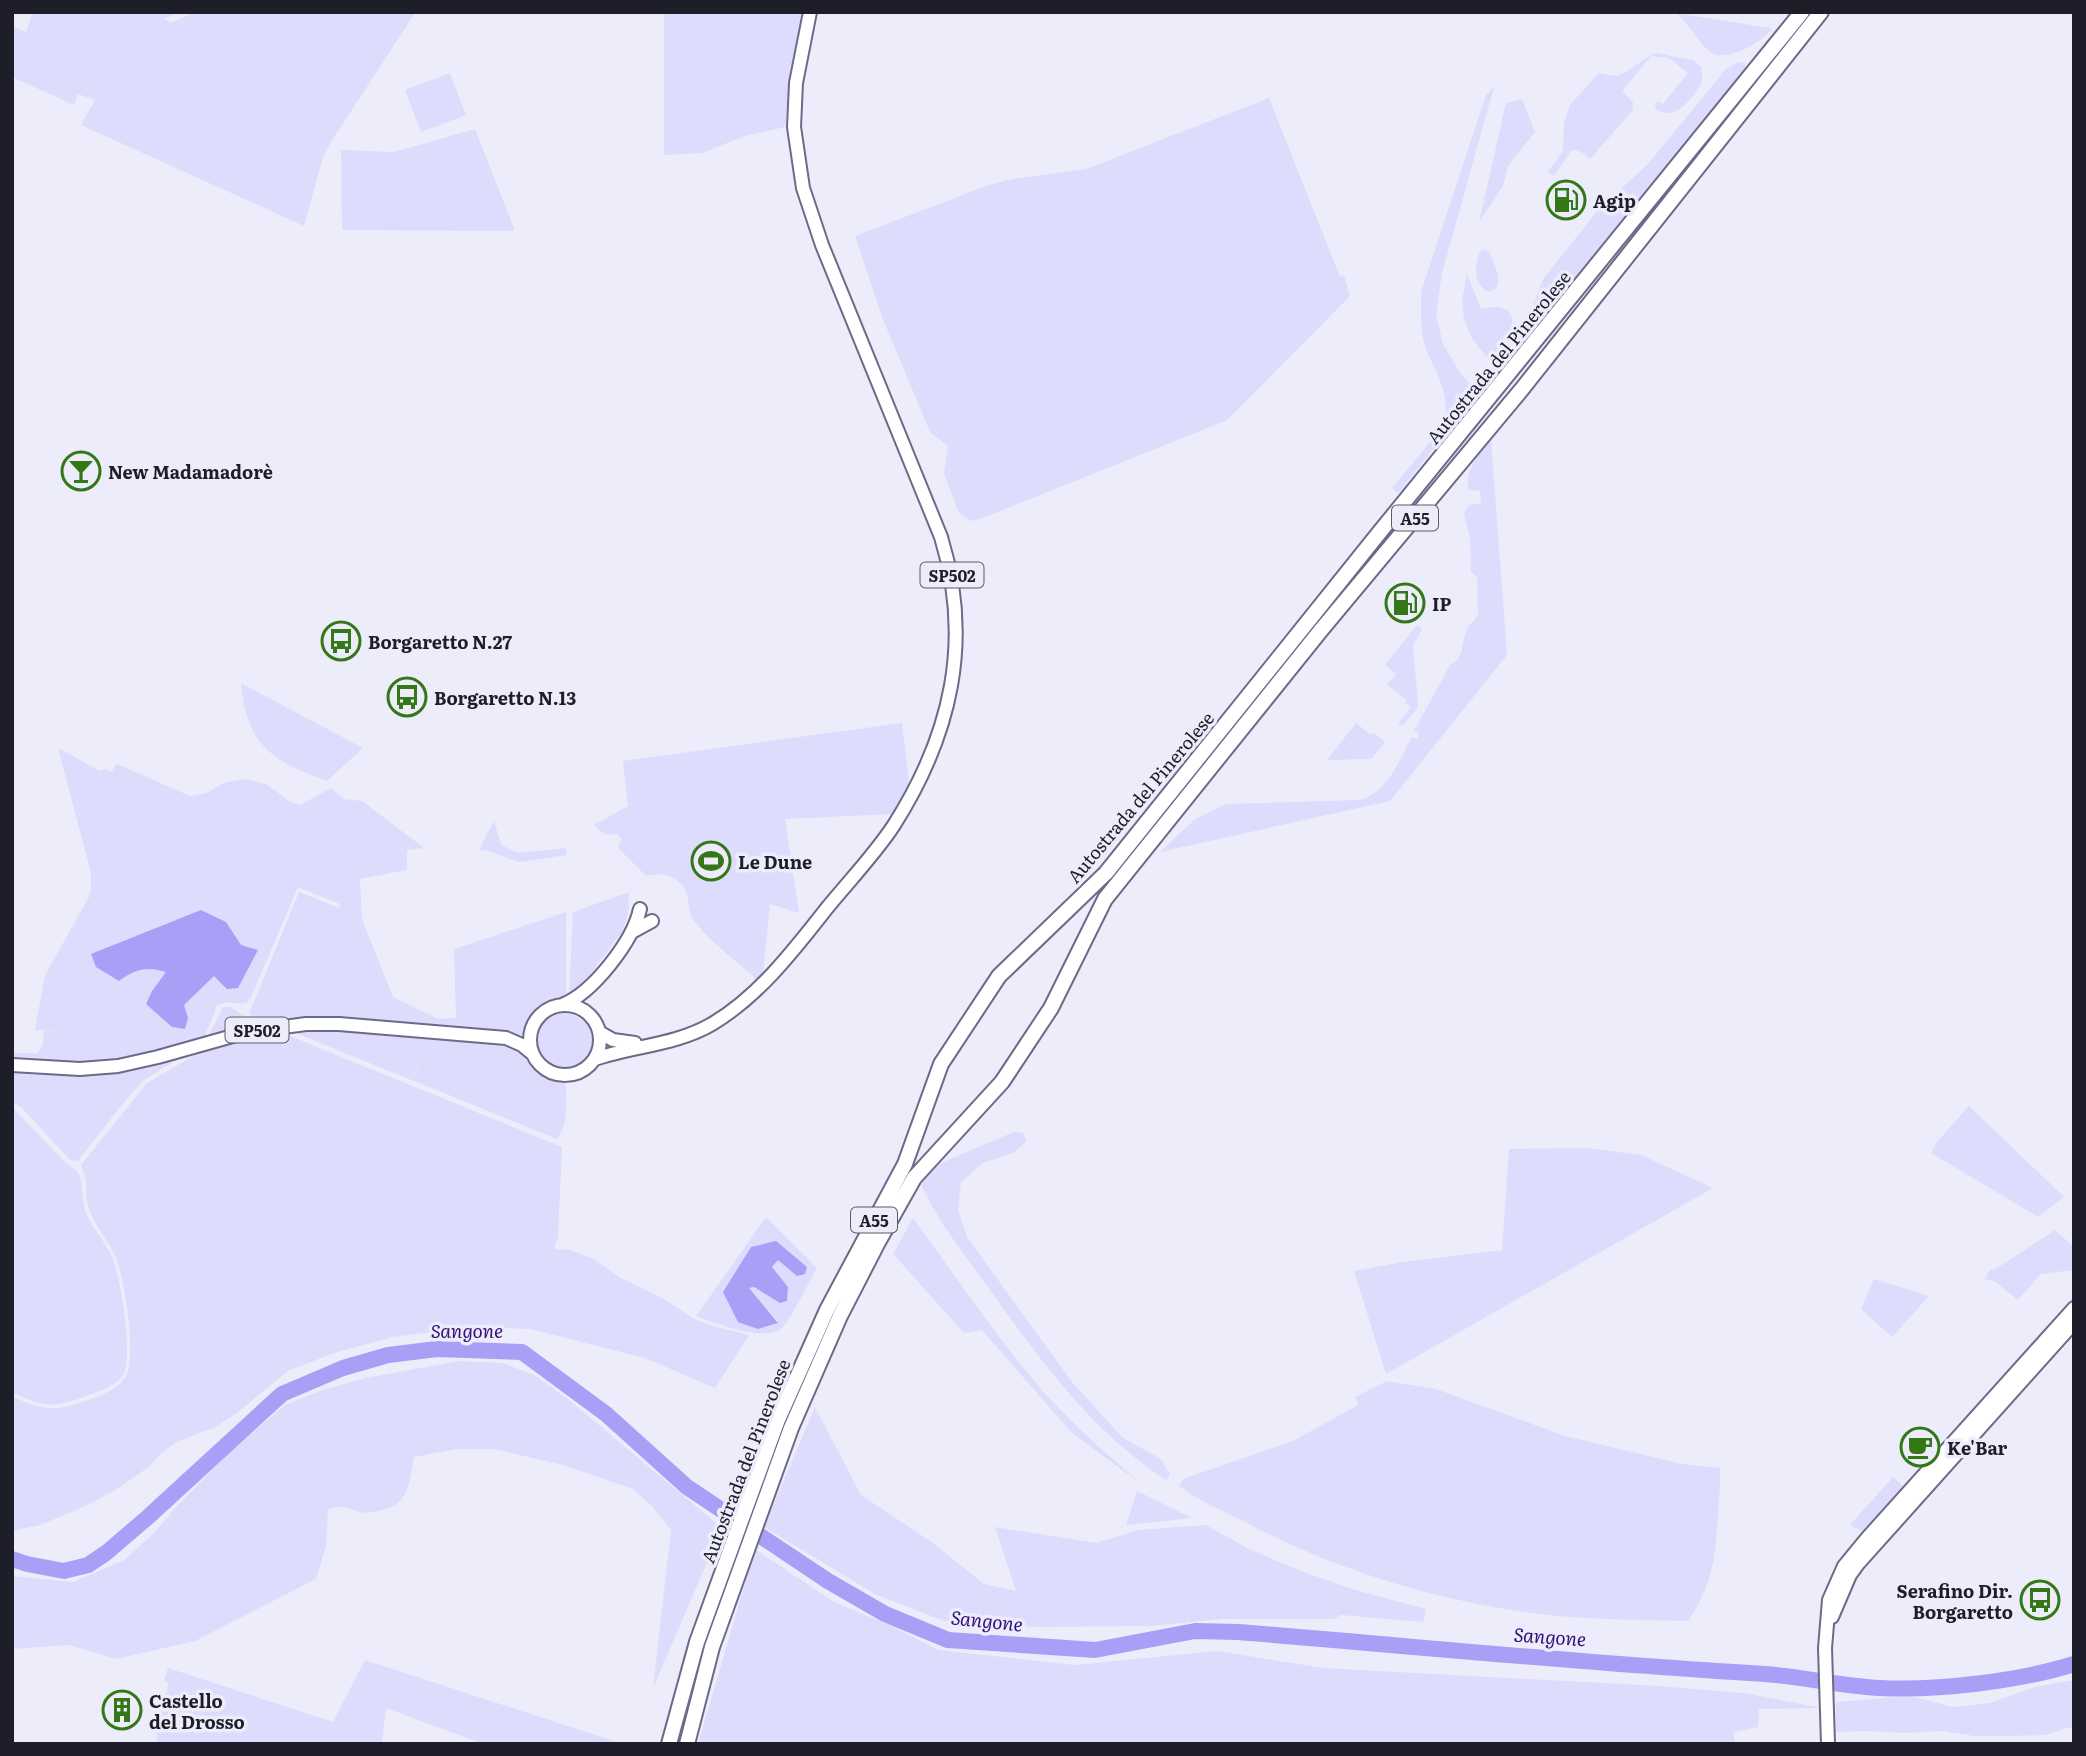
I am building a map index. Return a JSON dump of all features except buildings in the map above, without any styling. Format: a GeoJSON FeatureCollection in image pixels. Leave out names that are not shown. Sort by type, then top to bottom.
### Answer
{"type":"FeatureCollection","features":[{"type":"Feature","properties":{"kind":"highway","name":"Autostrada del Pinerolese"},"geometry":{"type":"LineString","coordinates":[[669,1744],[697,1642],[777,1422],[827,1310],[905,1164],[942,1064],[999,976],[1107,873],[1802,12]]}},
{"type":"Feature","properties":{"kind":"highway","name":"Autostrada del Pinerolese"},"geometry":{"type":"LineString","coordinates":[[687,1744],[712,1647],[791,1428],[841,1316],[914,1178],[1002,1082],[1051,1008],[1105,899],[1321,630],[1522,390],[1821,12]]}},
{"type":"Feature","properties":{"kind":"main road","name":"SP502"},"geometry":{"type":"LineString","coordinates":[[12,1065],[80,1069],[118,1066],[247,1032],[306,1024],[339,1024],[506,1038],[522,1045],[545,1069],[564,1075],[582,1071],[595,1059],[622,1050],[685,1037],[735,1008],[781,964],[892,827],[927,766],[944,721],[954,674],[955,593],[944,546],[821,245],[803,188],[794,127],[796,83],[810,12]]}},
{"type":"Feature","properties":{"kind":"main road"},"geometry":{"type":"LineString","coordinates":[[506,1038],[527,1029],[550,1009],[578,997],[594,983],[632,932],[640,909]]}},
{"type":"Feature","properties":{"kind":"main road"},"geometry":{"type":"LineString","coordinates":[[632,932],[652,920]]}},
{"type":"Feature","properties":{"kind":"main road"},"geometry":{"type":"LineString","coordinates":[[594,983],[590,1016],[599,1032],[600,1041],[595,1059]]}},
{"type":"Feature","properties":{"kind":"main road"},"geometry":{"type":"LineString","coordinates":[[558,1006],[572,1006],[590,1016]]}},
{"type":"Feature","properties":{"kind":"main road"},"geometry":{"type":"LineString","coordinates":[[533,1054],[531,1033],[537,1020]]}},
{"type":"Feature","properties":{"kind":"main road","name":"SP502"},"geometry":{"type":"LineString","coordinates":[[599,1032],[620,1042],[656,1044]]}},
{"type":"Feature","properties":{"kind":"main road"},"geometry":{"type":"LineString","coordinates":[[1828,1744],[1825,1648],[1829,1600],[1851,1557],[2074,1308]]}},
{"type":"Feature","properties":{"kind":"main road"},"geometry":{"type":"LineString","coordinates":[[1828,1629],[1844,1586],[1858,1564],[2074,1323]]}},
{"type":"Feature","properties":{"kind":"shaded area"},"geometry":{"type":"Polygon","coordinates":[[[33,12],[179,12],[164,19],[171,23],[195,12],[415,13],[323,157],[304,226],[81,125],[95,100],[78,94],[74,105],[12,77],[12,26],[26,32],[33,12]]]}},
{"type":"Feature","properties":{"kind":"shaded area"},"geometry":{"type":"Polygon","coordinates":[[[664,12],[804,12],[785,127],[745,136],[702,153],[664,155],[664,12]]]}},
{"type":"Feature","properties":{"kind":"shaded area"},"geometry":{"type":"Polygon","coordinates":[[[1676,13],[1772,30],[1746,48],[1731,54],[1715,55],[1676,13]]]}},
{"type":"Feature","properties":{"kind":"shaded area"},"geometry":{"type":"Polygon","coordinates":[[[1656,53],[1693,60],[1702,68],[1702,82],[1689,101],[1670,113],[1656,109],[1658,101],[1663,104],[1688,73],[1669,58],[1651,56],[1622,91],[1633,102],[1633,110],[1590,159],[1583,153],[1571,151],[1554,176],[1548,172],[1563,151],[1564,123],[1570,105],[1599,73],[1617,76],[1656,53]]]}},
{"type":"Feature","properties":{"kind":"shaded area"},"geometry":{"type":"Polygon","coordinates":[[[1739,62],[1745,63],[1745,70],[1520,349],[1517,347],[1543,279],[1599,209],[1648,164],[1726,69],[1739,62]]]}},
{"type":"Feature","properties":{"kind":"shaded area"},"geometry":{"type":"Polygon","coordinates":[[[450,73],[466,115],[421,132],[405,90],[450,73]]]}},
{"type":"Feature","properties":{"kind":"shaded area"},"geometry":{"type":"Polygon","coordinates":[[[1494,87],[1442,273],[1436,315],[1443,344],[1460,373],[1478,393],[1398,493],[1392,488],[1431,441],[1445,414],[1443,388],[1423,340],[1421,292],[1486,95],[1494,87]]]}},
{"type":"Feature","properties":{"kind":"shaded area"},"geometry":{"type":"Polygon","coordinates":[[[1269,98],[1340,277],[1344,275],[1350,296],[1227,420],[985,517],[971,521],[959,513],[944,474],[948,446],[930,432],[882,317],[855,236],[989,185],[1012,179],[1086,169],[1269,98]]]}},
{"type":"Feature","properties":{"kind":"shaded area"},"geometry":{"type":"Polygon","coordinates":[[[1522,99],[1535,132],[1508,166],[1503,186],[1479,222],[1506,103],[1522,99]]]}},
{"type":"Feature","properties":{"kind":"shaded area"},"geometry":{"type":"Polygon","coordinates":[[[475,129],[515,231],[342,230],[341,150],[394,152],[475,129]]]}},
{"type":"Feature","properties":{"kind":"shaded area"},"geometry":{"type":"Polygon","coordinates":[[[1483,249],[1489,252],[1498,275],[1497,285],[1488,292],[1479,284],[1476,274],[1478,257],[1483,249]]]}},
{"type":"Feature","properties":{"kind":"shaded area"},"geometry":{"type":"Polygon","coordinates":[[[1467,274],[1481,309],[1498,307],[1508,311],[1512,319],[1508,343],[1492,379],[1490,361],[1472,339],[1464,319],[1462,300],[1467,274]]]}},
{"type":"Feature","properties":{"kind":"shaded area"},"geometry":{"type":"Polygon","coordinates":[[[1491,439],[1507,655],[1390,801],[1160,852],[1194,820],[1226,804],[1360,800],[1370,796],[1386,783],[1412,737],[1417,739],[1419,734],[1414,731],[1450,665],[1458,659],[1467,629],[1478,615],[1477,577],[1471,572],[1470,538],[1464,514],[1468,505],[1481,503],[1480,491],[1469,490],[1468,476],[1491,439]]]}},
{"type":"Feature","properties":{"kind":"shaded area"},"geometry":{"type":"Polygon","coordinates":[[[1417,625],[1422,629],[1413,646],[1418,703],[1417,709],[1402,726],[1398,724],[1411,707],[1405,703],[1407,700],[1387,685],[1396,674],[1385,665],[1417,625]]]}},
{"type":"Feature","properties":{"kind":"shaded area"},"geometry":{"type":"Polygon","coordinates":[[[241,683],[363,748],[327,781],[291,766],[265,748],[256,736],[249,722],[241,683]]]}},
{"type":"Feature","properties":{"kind":"shaded area","name":"Le Dune"},"geometry":{"type":"Polygon","coordinates":[[[902,723],[910,790],[903,804],[892,814],[785,819],[799,913],[770,904],[762,984],[699,927],[691,915],[686,892],[677,880],[665,875],[646,876],[618,848],[621,838],[617,834],[605,835],[594,825],[628,806],[623,761],[902,723]]]}},
{"type":"Feature","properties":{"kind":"shaded area"},"geometry":{"type":"Polygon","coordinates":[[[1356,723],[1385,742],[1371,759],[1327,760],[1356,723]]]}},
{"type":"Feature","properties":{"kind":"shaded area"},"geometry":{"type":"Polygon","coordinates":[[[58,748],[100,771],[106,769],[111,772],[117,764],[190,796],[207,793],[224,783],[246,779],[266,784],[292,803],[300,805],[331,788],[344,799],[362,801],[424,848],[407,850],[407,870],[360,879],[362,919],[393,997],[438,1019],[456,1018],[454,949],[566,912],[566,1013],[578,1017],[586,1024],[593,1041],[586,1059],[565,1069],[566,1115],[557,1139],[412,1080],[424,1052],[411,1080],[249,1014],[299,892],[339,908],[340,904],[298,887],[251,997],[246,1003],[226,1003],[214,1008],[216,1009],[201,1045],[144,1080],[78,1161],[70,1160],[21,1107],[12,1101],[12,1053],[37,1053],[43,1045],[44,1031],[76,1032],[35,1030],[45,975],[91,889],[91,873],[58,748]]]}},
{"type":"Feature","properties":{"kind":"shaded area"},"geometry":{"type":"Polygon","coordinates":[[[494,821],[501,845],[518,853],[566,848],[566,855],[520,862],[479,850],[494,821]]]}},
{"type":"Feature","properties":{"kind":"shaded area"},"geometry":{"type":"Polygon","coordinates":[[[629,892],[628,916],[621,933],[578,991],[569,997],[573,912],[629,892]]]}},
{"type":"Feature","properties":{"kind":"shaded area"},"geometry":{"type":"Polygon","coordinates":[[[201,910],[226,922],[241,945],[258,950],[238,988],[227,989],[214,976],[184,1005],[188,1018],[185,1029],[172,1027],[146,1004],[166,972],[141,970],[119,981],[96,967],[91,954],[201,910]]]}},
{"type":"Feature","properties":{"kind":"shaded area"},"geometry":{"type":"Polygon","coordinates":[[[223,1007],[230,1007],[251,1020],[562,1147],[558,1237],[554,1249],[570,1250],[594,1259],[619,1277],[664,1299],[694,1319],[749,1335],[715,1388],[645,1358],[530,1329],[467,1327],[393,1337],[334,1353],[288,1371],[237,1413],[214,1428],[178,1441],[159,1455],[150,1466],[114,1491],[40,1525],[12,1531],[12,1396],[43,1408],[71,1406],[115,1388],[125,1378],[129,1368],[130,1336],[122,1278],[114,1253],[88,1207],[86,1180],[81,1165],[147,1083],[200,1052],[223,1007]]]}},
{"type":"Feature","properties":{"kind":"shaded area"},"geometry":{"type":"Polygon","coordinates":[[[1969,1106],[2064,1197],[2038,1217],[1931,1153],[1936,1143],[1969,1106]]]}},
{"type":"Feature","properties":{"kind":"shaded area"},"geometry":{"type":"Polygon","coordinates":[[[12,1107],[78,1174],[84,1208],[112,1257],[122,1297],[127,1333],[124,1373],[118,1381],[103,1389],[58,1404],[32,1401],[12,1392],[12,1107]]]}},
{"type":"Feature","properties":{"kind":"shaded area"},"geometry":{"type":"Polygon","coordinates":[[[1014,1132],[1023,1133],[1027,1141],[1013,1153],[983,1163],[961,1182],[958,1209],[967,1237],[1072,1382],[1123,1438],[1161,1459],[1170,1475],[1166,1480],[1114,1440],[1048,1368],[952,1238],[920,1183],[941,1163],[1014,1132]]]}},
{"type":"Feature","properties":{"kind":"shaded area"},"geometry":{"type":"Polygon","coordinates":[[[1586,1148],[1641,1155],[1713,1188],[1386,1374],[1354,1271],[1502,1250],[1509,1149],[1586,1148]]]}},
{"type":"Feature","properties":{"kind":"shaded area"},"geometry":{"type":"Polygon","coordinates":[[[766,1217],[817,1268],[781,1329],[763,1333],[751,1332],[696,1316],[766,1217]],[[776,1241],[724,1292],[758,1329],[778,1322],[748,1288],[753,1287],[781,1303],[787,1300],[788,1287],[772,1267],[778,1260],[776,1241]]]}},
{"type":"Feature","properties":{"kind":"shaded area"},"geometry":{"type":"Polygon","coordinates":[[[913,1218],[1032,1378],[1072,1421],[1140,1483],[1072,1433],[982,1330],[964,1333],[893,1254],[913,1218]]]}},
{"type":"Feature","properties":{"kind":"shaded area"},"geometry":{"type":"Polygon","coordinates":[[[2055,1230],[2074,1247],[2074,1270],[2041,1274],[2018,1300],[1994,1281],[1985,1279],[1990,1269],[1994,1270],[2055,1230]]]}},
{"type":"Feature","properties":{"kind":"shaded area"},"geometry":{"type":"Polygon","coordinates":[[[776,1241],[807,1267],[805,1274],[797,1276],[778,1260],[772,1267],[788,1287],[787,1301],[780,1303],[754,1287],[749,1288],[778,1323],[758,1329],[738,1322],[723,1292],[751,1247],[776,1241]]]}},
{"type":"Feature","properties":{"kind":"shaded area"},"geometry":{"type":"Polygon","coordinates":[[[1874,1279],[1929,1296],[1892,1337],[1861,1309],[1874,1279]]]}},
{"type":"Feature","properties":{"kind":"shaded area"},"geometry":{"type":"Polygon","coordinates":[[[459,1361],[503,1363],[536,1376],[569,1400],[722,1528],[653,1688],[671,1530],[652,1506],[633,1489],[563,1465],[494,1449],[456,1449],[414,1457],[406,1492],[396,1505],[366,1513],[340,1507],[328,1510],[326,1546],[316,1579],[195,1641],[116,1659],[69,1645],[12,1649],[12,1614],[16,1612],[12,1611],[12,1576],[73,1582],[124,1560],[154,1533],[231,1451],[285,1405],[322,1390],[366,1378],[459,1361]]]}},
{"type":"Feature","properties":{"kind":"shaded area"},"geometry":{"type":"Polygon","coordinates":[[[1387,1381],[1436,1389],[1565,1436],[1682,1464],[1720,1468],[1712,1569],[1703,1595],[1688,1621],[1600,1619],[1543,1614],[1499,1608],[1411,1588],[1367,1575],[1284,1541],[1203,1501],[1179,1486],[1183,1479],[1293,1441],[1358,1405],[1355,1397],[1387,1381]]]}},
{"type":"Feature","properties":{"kind":"shaded area"},"geometry":{"type":"Polygon","coordinates":[[[815,1407],[861,1495],[933,1543],[984,1584],[1016,1591],[995,1527],[1096,1543],[1138,1530],[1206,1525],[1249,1549],[1301,1571],[1355,1590],[1426,1609],[1423,1622],[1341,1615],[1334,1619],[1221,1619],[1154,1626],[1039,1627],[944,1621],[875,1594],[764,1527],[815,1407]]]}},
{"type":"Feature","properties":{"kind":"shaded area"},"geometry":{"type":"Polygon","coordinates":[[[1893,1477],[1903,1486],[1862,1531],[1850,1525],[1893,1477]]]}},
{"type":"Feature","properties":{"kind":"shaded area"},"geometry":{"type":"Polygon","coordinates":[[[1137,1491],[1192,1518],[1126,1525],[1137,1491]]]}},
{"type":"Feature","properties":{"kind":"shaded area"},"geometry":{"type":"Polygon","coordinates":[[[755,1549],[834,1602],[896,1628],[938,1650],[1074,1665],[1217,1651],[1323,1668],[1744,1693],[1821,1708],[1759,1709],[1758,1727],[1734,1732],[1735,1744],[698,1744],[755,1549]]]}},
{"type":"Feature","properties":{"kind":"shaded area"},"geometry":{"type":"Polygon","coordinates":[[[365,1660],[623,1744],[483,1744],[386,1708],[382,1744],[157,1744],[157,1723],[169,1683],[164,1680],[168,1668],[333,1722],[365,1660]]]}},
{"type":"Feature","properties":{"kind":"shaded area"},"geometry":{"type":"Polygon","coordinates":[[[2074,1680],[2074,1728],[2046,1735],[1974,1736],[1944,1731],[1835,1732],[1836,1702],[1910,1696],[1953,1707],[1990,1703],[2035,1687],[2074,1680]]]}},
{"type":"Feature","properties":{"kind":"waterway","name":"Sangone"},"geometry":{"type":"LineString","coordinates":[[12,1559],[64,1571],[88,1565],[148,1517],[282,1394],[343,1368],[388,1355],[437,1349],[522,1352],[606,1414],[687,1487],[828,1581],[885,1614],[948,1640],[1095,1650],[1195,1631],[1238,1632],[1765,1674],[1902,1689],[2004,1680],[2074,1664]]}},
{"type":"Feature","properties":{"kind":"place","name":"Agip"},"geometry":{"type":"Point","coordinates":[1566,200]}},
{"type":"Feature","properties":{"kind":"place","name":"New Madamadorè"},"geometry":{"type":"Point","coordinates":[81,471]}},
{"type":"Feature","properties":{"kind":"place","name":"IP"},"geometry":{"type":"Point","coordinates":[1405,603]}},
{"type":"Feature","properties":{"kind":"place","name":"Borgaretto N.27"},"geometry":{"type":"Point","coordinates":[341,641]}},
{"type":"Feature","properties":{"kind":"place","name":"Borgaretto N.13"},"geometry":{"type":"Point","coordinates":[407,697]}},
{"type":"Feature","properties":{"kind":"place","name":"Le Dune"},"geometry":{"type":"Point","coordinates":[711,861]}},
{"type":"Feature","properties":{"kind":"place","name":"Ke'Bar"},"geometry":{"type":"Point","coordinates":[1920,1447]}},
{"type":"Feature","properties":{"kind":"place","name":"Serafino Dir. Borgaretto"},"geometry":{"type":"Point","coordinates":[2040,1600]}},
{"type":"Feature","properties":{"kind":"place","name":"Castello del Drosso"},"geometry":{"type":"Point","coordinates":[122,1710]}}]}
